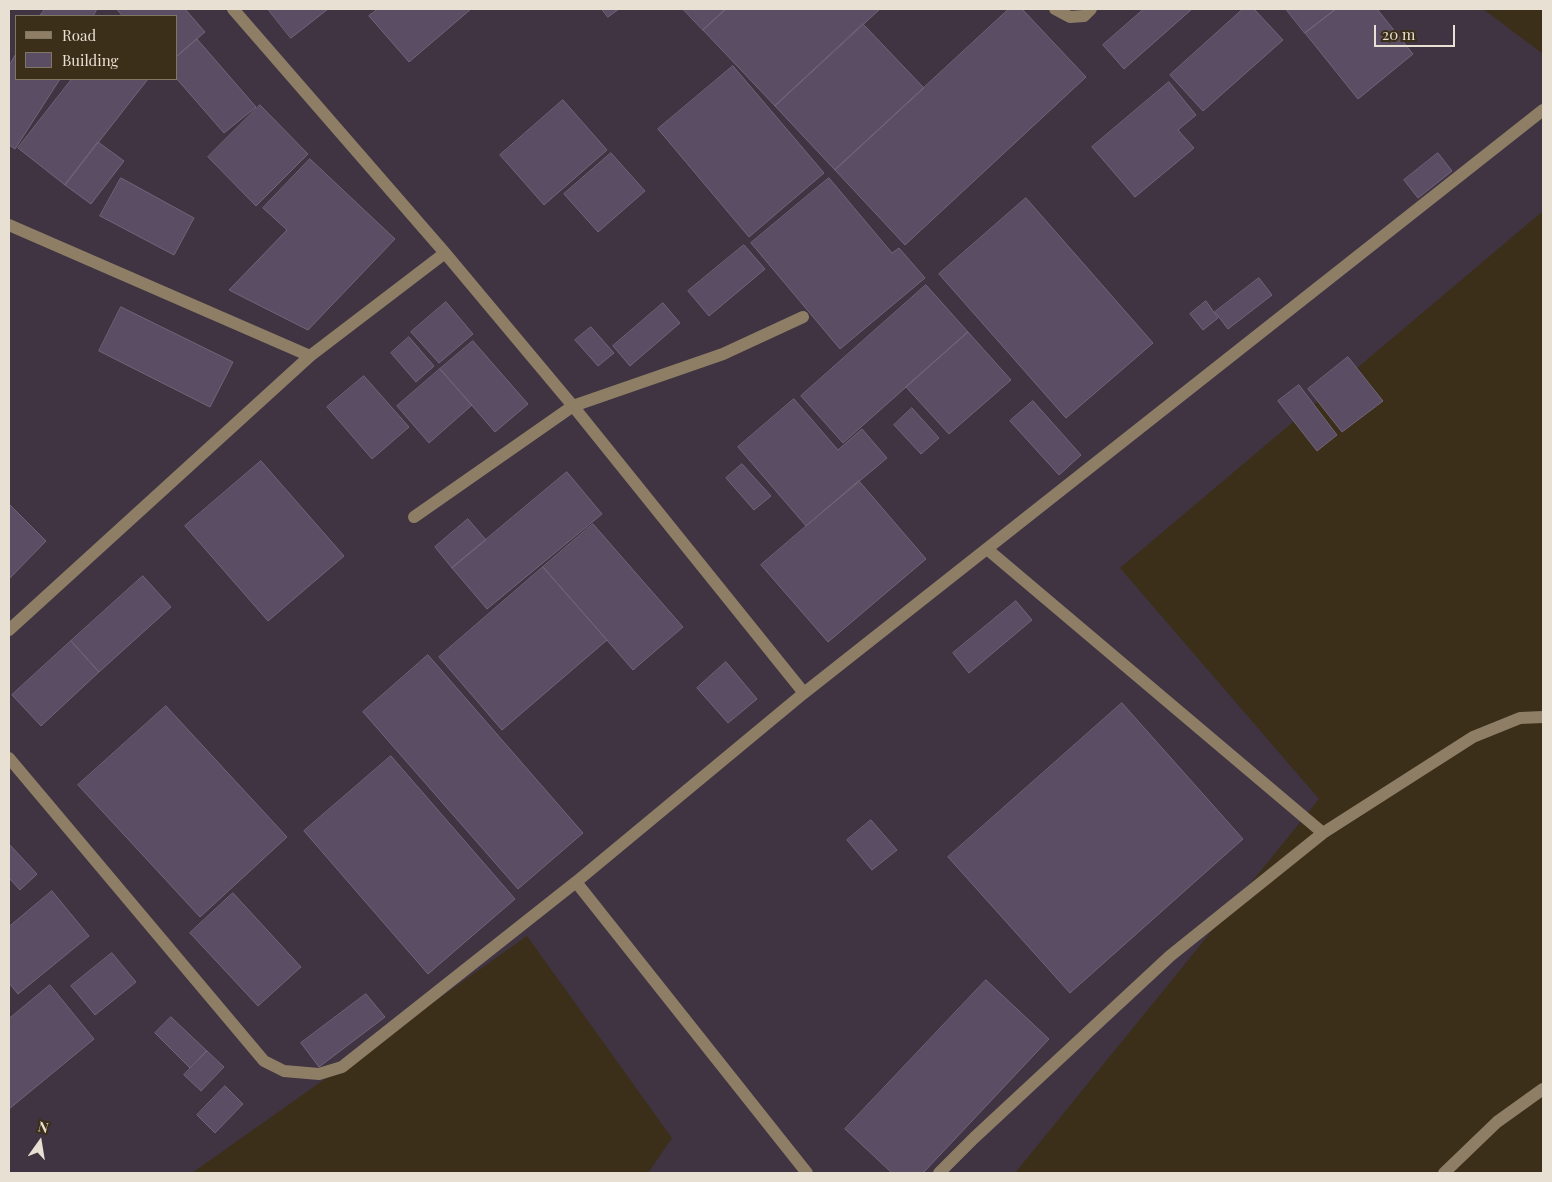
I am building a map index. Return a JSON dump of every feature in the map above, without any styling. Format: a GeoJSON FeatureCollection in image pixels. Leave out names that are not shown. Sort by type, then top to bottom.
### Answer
{"type":"FeatureCollection","features":[{"type":"Feature","properties":{"kind":"street"},"geometry":{"type":"LineString","coordinates":[[233,9],[445,253],[573,406],[804,693]]}},
{"type":"Feature","properties":{"kind":"street"},"geometry":{"type":"LineString","coordinates":[[1055,9],[1070,16],[1084,16],[1091,9]]}},
{"type":"Feature","properties":{"kind":"street"},"geometry":{"type":"LineString","coordinates":[[9,758],[264,1061],[284,1071],[319,1074],[342,1067],[576,882],[804,693],[1543,110]]}},
{"type":"Feature","properties":{"kind":"street"},"geometry":{"type":"LineString","coordinates":[[9,225],[310,356]]}},
{"type":"Feature","properties":{"kind":"street"},"geometry":{"type":"LineString","coordinates":[[9,630],[310,356],[445,253]]}},
{"type":"Feature","properties":{"kind":"street"},"geometry":{"type":"LineString","coordinates":[[414,517],[573,406],[723,354],[803,317]]}},
{"type":"Feature","properties":{"kind":"street"},"geometry":{"type":"LineString","coordinates":[[987,549],[1323,834]]}},
{"type":"Feature","properties":{"kind":"street"},"geometry":{"type":"LineString","coordinates":[[939,1173],[974,1138],[1170,956],[1323,834],[1473,737],[1520,718],[1543,717]]}},
{"type":"Feature","properties":{"kind":"street"},"geometry":{"type":"LineString","coordinates":[[576,882],[807,1173]]}},
{"type":"Feature","properties":{"kind":"street"},"geometry":{"type":"LineString","coordinates":[[1444,1173],[1497,1122],[1543,1089]]}},
{"type":"Feature","properties":{"kind":"shaded area"},"geometry":{"type":"Polygon","coordinates":[[[9,9],[1483,9],[1543,54],[1543,211],[1120,568],[1319,799],[1015,1173],[648,1173],[672,1138],[527,936],[192,1173],[9,1173],[9,9]]]}},
{"type":"Feature","properties":{"kind":"building"},"geometry":{"type":"Polygon","coordinates":[[[45,9],[97,9],[94,15],[41,15],[45,9]]]}},
{"type":"Feature","properties":{"kind":"building"},"geometry":{"type":"Polygon","coordinates":[[[117,9],[185,9],[205,32],[178,55],[178,15],[122,15],[117,9]]]}},
{"type":"Feature","properties":{"kind":"building"},"geometry":{"type":"Polygon","coordinates":[[[268,9],[328,9],[291,38],[268,9]]]}},
{"type":"Feature","properties":{"kind":"building"},"geometry":{"type":"Polygon","coordinates":[[[378,9],[471,9],[409,62],[369,16],[378,9]]]}},
{"type":"Feature","properties":{"kind":"building"},"geometry":{"type":"Polygon","coordinates":[[[602,9],[619,9],[608,17],[602,9]]]}},
{"type":"Feature","properties":{"kind":"building"},"geometry":{"type":"Polygon","coordinates":[[[683,9],[726,9],[703,30],[683,9]]]}},
{"type":"Feature","properties":{"kind":"building"},"geometry":{"type":"Polygon","coordinates":[[[726,9],[880,9],[775,106],[703,30],[726,9]]]}},
{"type":"Feature","properties":{"kind":"building"},"geometry":{"type":"Polygon","coordinates":[[[1009,9],[1022,9],[1086,77],[905,245],[835,170],[1009,9]]]}},
{"type":"Feature","properties":{"kind":"building"},"geometry":{"type":"Polygon","coordinates":[[[1144,9],[1192,9],[1124,69],[1103,45],[1144,9]]]}},
{"type":"Feature","properties":{"kind":"building"},"geometry":{"type":"Polygon","coordinates":[[[1243,9],[1254,9],[1283,40],[1203,111],[1170,75],[1243,9]]]}},
{"type":"Feature","properties":{"kind":"building"},"geometry":{"type":"Polygon","coordinates":[[[1286,9],[1336,9],[1305,33],[1286,9]]]}},
{"type":"Feature","properties":{"kind":"building"},"geometry":{"type":"Polygon","coordinates":[[[1336,9],[1377,9],[1413,54],[1358,99],[1305,33],[1336,9]]]}},
{"type":"Feature","properties":{"kind":"building"},"geometry":{"type":"Polygon","coordinates":[[[863,24],[924,88],[835,170],[775,106],[863,24]]]}},
{"type":"Feature","properties":{"kind":"building"},"geometry":{"type":"Polygon","coordinates":[[[197,39],[256,107],[224,133],[178,80],[178,55],[197,39]]]}},
{"type":"Feature","properties":{"kind":"building"},"geometry":{"type":"Polygon","coordinates":[[[15,56],[15,80],[59,80],[15,149],[9,145],[9,66],[15,56]]]}},
{"type":"Feature","properties":{"kind":"building"},"geometry":{"type":"Polygon","coordinates":[[[733,66],[824,173],[749,237],[658,129],[733,66]]]}},
{"type":"Feature","properties":{"kind":"building"},"geometry":{"type":"Polygon","coordinates":[[[71,80],[147,80],[65,185],[18,148],[71,80]]]}},
{"type":"Feature","properties":{"kind":"building"},"geometry":{"type":"Polygon","coordinates":[[[1169,82],[1196,115],[1178,130],[1194,148],[1135,197],[1092,147],[1169,82]]]}},
{"type":"Feature","properties":{"kind":"building"},"geometry":{"type":"Polygon","coordinates":[[[563,100],[607,150],[544,205],[500,155],[563,100]]]}},
{"type":"Feature","properties":{"kind":"building"},"geometry":{"type":"Polygon","coordinates":[[[260,105],[308,154],[256,206],[208,157],[260,105]]]}},
{"type":"Feature","properties":{"kind":"building"},"geometry":{"type":"Polygon","coordinates":[[[98,142],[124,161],[91,204],[65,185],[98,142]]]}},
{"type":"Feature","properties":{"kind":"building"},"geometry":{"type":"Polygon","coordinates":[[[611,153],[645,191],[598,232],[564,194],[611,153]]]}},
{"type":"Feature","properties":{"kind":"building"},"geometry":{"type":"Polygon","coordinates":[[[1438,153],[1452,171],[1418,198],[1404,180],[1438,153]]]}},
{"type":"Feature","properties":{"kind":"building"},"geometry":{"type":"Polygon","coordinates":[[[310,159],[395,239],[308,330],[229,290],[287,230],[263,208],[310,159]]]}},
{"type":"Feature","properties":{"kind":"building"},"geometry":{"type":"Polygon","coordinates":[[[121,178],[194,218],[174,255],[100,216],[121,178]]]}},
{"type":"Feature","properties":{"kind":"building"},"geometry":{"type":"Polygon","coordinates":[[[829,178],[892,253],[899,248],[925,278],[840,349],[751,243],[829,178]]]}},
{"type":"Feature","properties":{"kind":"building"},"geometry":{"type":"Polygon","coordinates":[[[1026,198],[1153,343],[1066,418],[939,274],[1026,198]]]}},
{"type":"Feature","properties":{"kind":"building"},"geometry":{"type":"Polygon","coordinates":[[[744,245],[765,269],[709,316],[688,291],[744,245]]]}},
{"type":"Feature","properties":{"kind":"building"},"geometry":{"type":"Polygon","coordinates":[[[1259,278],[1272,295],[1228,329],[1215,312],[1259,278]]]}},
{"type":"Feature","properties":{"kind":"building"},"geometry":{"type":"Polygon","coordinates":[[[926,285],[968,332],[843,443],[801,396],[926,285]]]}},
{"type":"Feature","properties":{"kind":"building"},"geometry":{"type":"Polygon","coordinates":[[[1206,301],[1218,318],[1203,330],[1190,314],[1206,301]]]}},
{"type":"Feature","properties":{"kind":"building"},"geometry":{"type":"Polygon","coordinates":[[[446,302],[473,334],[439,363],[411,332],[446,302]]]}},
{"type":"Feature","properties":{"kind":"building"},"geometry":{"type":"Polygon","coordinates":[[[663,303],[680,323],[630,366],[613,346],[663,303]]]}},
{"type":"Feature","properties":{"kind":"building"},"geometry":{"type":"Polygon","coordinates":[[[121,307],[233,362],[210,407],[99,351],[121,307]]]}},
{"type":"Feature","properties":{"kind":"building"},"geometry":{"type":"Polygon","coordinates":[[[591,327],[614,353],[598,366],[575,340],[591,327]]]}},
{"type":"Feature","properties":{"kind":"building"},"geometry":{"type":"Polygon","coordinates":[[[968,332],[1011,380],[949,434],[906,387],[968,332]]]}},
{"type":"Feature","properties":{"kind":"building"},"geometry":{"type":"Polygon","coordinates":[[[409,337],[434,366],[416,382],[391,353],[409,337]]]}},
{"type":"Feature","properties":{"kind":"building"},"geometry":{"type":"Polygon","coordinates":[[[473,341],[528,404],[495,432],[440,369],[473,341]]]}},
{"type":"Feature","properties":{"kind":"building"},"geometry":{"type":"Polygon","coordinates":[[[1348,357],[1383,401],[1342,432],[1308,389],[1348,357]]]}},
{"type":"Feature","properties":{"kind":"building"},"geometry":{"type":"Polygon","coordinates":[[[440,369],[472,405],[429,443],[397,406],[440,369]]]}},
{"type":"Feature","properties":{"kind":"building"},"geometry":{"type":"Polygon","coordinates":[[[364,376],[409,427],[372,459],[327,407],[364,376]]]}},
{"type":"Feature","properties":{"kind":"building"},"geometry":{"type":"Polygon","coordinates":[[[1299,385],[1337,435],[1317,451],[1278,401],[1299,385]]]}},
{"type":"Feature","properties":{"kind":"building"},"geometry":{"type":"Polygon","coordinates":[[[794,399],[838,450],[862,429],[887,458],[806,526],[738,447],[794,399]]]}},
{"type":"Feature","properties":{"kind":"building"},"geometry":{"type":"Polygon","coordinates":[[[1033,401],[1081,455],[1059,475],[1010,421],[1033,401]]]}},
{"type":"Feature","properties":{"kind":"building"},"geometry":{"type":"Polygon","coordinates":[[[912,408],[939,438],[921,454],[894,425],[912,408]]]}},
{"type":"Feature","properties":{"kind":"building"},"geometry":{"type":"Polygon","coordinates":[[[261,461],[344,556],[268,621],[185,526],[261,461]]]}},
{"type":"Feature","properties":{"kind":"building"},"geometry":{"type":"Polygon","coordinates":[[[742,464],[771,496],[754,510],[726,478],[742,464]]]}},
{"type":"Feature","properties":{"kind":"building"},"geometry":{"type":"Polygon","coordinates":[[[567,472],[602,514],[487,609],[452,568],[567,472]]]}},
{"type":"Feature","properties":{"kind":"building"},"geometry":{"type":"Polygon","coordinates":[[[859,481],[926,559],[828,642],[761,565],[859,481]]]}},
{"type":"Feature","properties":{"kind":"building"},"geometry":{"type":"Polygon","coordinates":[[[9,504],[46,541],[9,579],[9,504]]]}},
{"type":"Feature","properties":{"kind":"building"},"geometry":{"type":"Polygon","coordinates":[[[468,519],[486,540],[452,568],[435,547],[468,519]]]}},
{"type":"Feature","properties":{"kind":"building"},"geometry":{"type":"Polygon","coordinates":[[[593,524],[683,627],[633,670],[543,567],[593,524]]]}},
{"type":"Feature","properties":{"kind":"building"},"geometry":{"type":"Polygon","coordinates":[[[543,567],[607,640],[502,730],[439,657],[543,567]]]}},
{"type":"Feature","properties":{"kind":"building"},"geometry":{"type":"Polygon","coordinates":[[[143,576],[171,607],[99,672],[71,641],[143,576]]]}},
{"type":"Feature","properties":{"kind":"building"},"geometry":{"type":"Polygon","coordinates":[[[1016,601],[1032,620],[969,673],[953,653],[1016,601]]]}},
{"type":"Feature","properties":{"kind":"building"},"geometry":{"type":"Polygon","coordinates":[[[71,641],[99,672],[41,726],[12,695],[71,641]]]}},
{"type":"Feature","properties":{"kind":"building"},"geometry":{"type":"Polygon","coordinates":[[[428,655],[583,833],[518,889],[363,712],[428,655]]]}},
{"type":"Feature","properties":{"kind":"building"},"geometry":{"type":"Polygon","coordinates":[[[726,662],[757,699],[728,723],[697,688],[726,662]]]}},
{"type":"Feature","properties":{"kind":"building"},"geometry":{"type":"Polygon","coordinates":[[[1122,703],[1243,839],[1070,993],[948,857],[1122,703]]]}},
{"type":"Feature","properties":{"kind":"building"},"geometry":{"type":"Polygon","coordinates":[[[166,706],[287,837],[200,917],[78,785],[166,706]]]}},
{"type":"Feature","properties":{"kind":"building"},"geometry":{"type":"Polygon","coordinates":[[[391,756],[515,899],[428,974],[304,831],[391,756]]]}},
{"type":"Feature","properties":{"kind":"building"},"geometry":{"type":"Polygon","coordinates":[[[871,820],[897,850],[872,870],[847,840],[871,820]]]}},
{"type":"Feature","properties":{"kind":"building"},"geometry":{"type":"Polygon","coordinates":[[[9,844],[37,874],[20,890],[9,878],[9,844]]]}},
{"type":"Feature","properties":{"kind":"building"},"geometry":{"type":"Polygon","coordinates":[[[52,891],[89,936],[18,994],[9,983],[9,927],[52,891]]]}},
{"type":"Feature","properties":{"kind":"building"},"geometry":{"type":"Polygon","coordinates":[[[233,893],[301,967],[258,1006],[190,933],[233,893]]]}},
{"type":"Feature","properties":{"kind":"building"},"geometry":{"type":"Polygon","coordinates":[[[112,953],[136,982],[95,1015],[71,986],[112,953]]]}},
{"type":"Feature","properties":{"kind":"building"},"geometry":{"type":"Polygon","coordinates":[[[986,980],[1049,1039],[923,1173],[892,1173],[845,1129],[986,980]]]}},
{"type":"Feature","properties":{"kind":"building"},"geometry":{"type":"Polygon","coordinates":[[[50,985],[94,1039],[9,1109],[9,1019],[50,985]]]}},
{"type":"Feature","properties":{"kind":"building"},"geometry":{"type":"Polygon","coordinates":[[[366,994],[385,1017],[319,1067],[301,1043],[366,994]]]}},
{"type":"Feature","properties":{"kind":"building"},"geometry":{"type":"Polygon","coordinates":[[[171,1017],[207,1051],[190,1068],[155,1033],[171,1017]]]}},
{"type":"Feature","properties":{"kind":"building"},"geometry":{"type":"Polygon","coordinates":[[[207,1051],[224,1067],[201,1091],[184,1075],[207,1051]]]}},
{"type":"Feature","properties":{"kind":"building"},"geometry":{"type":"Polygon","coordinates":[[[225,1086],[243,1104],[215,1133],[197,1115],[225,1086]]]}}]}
